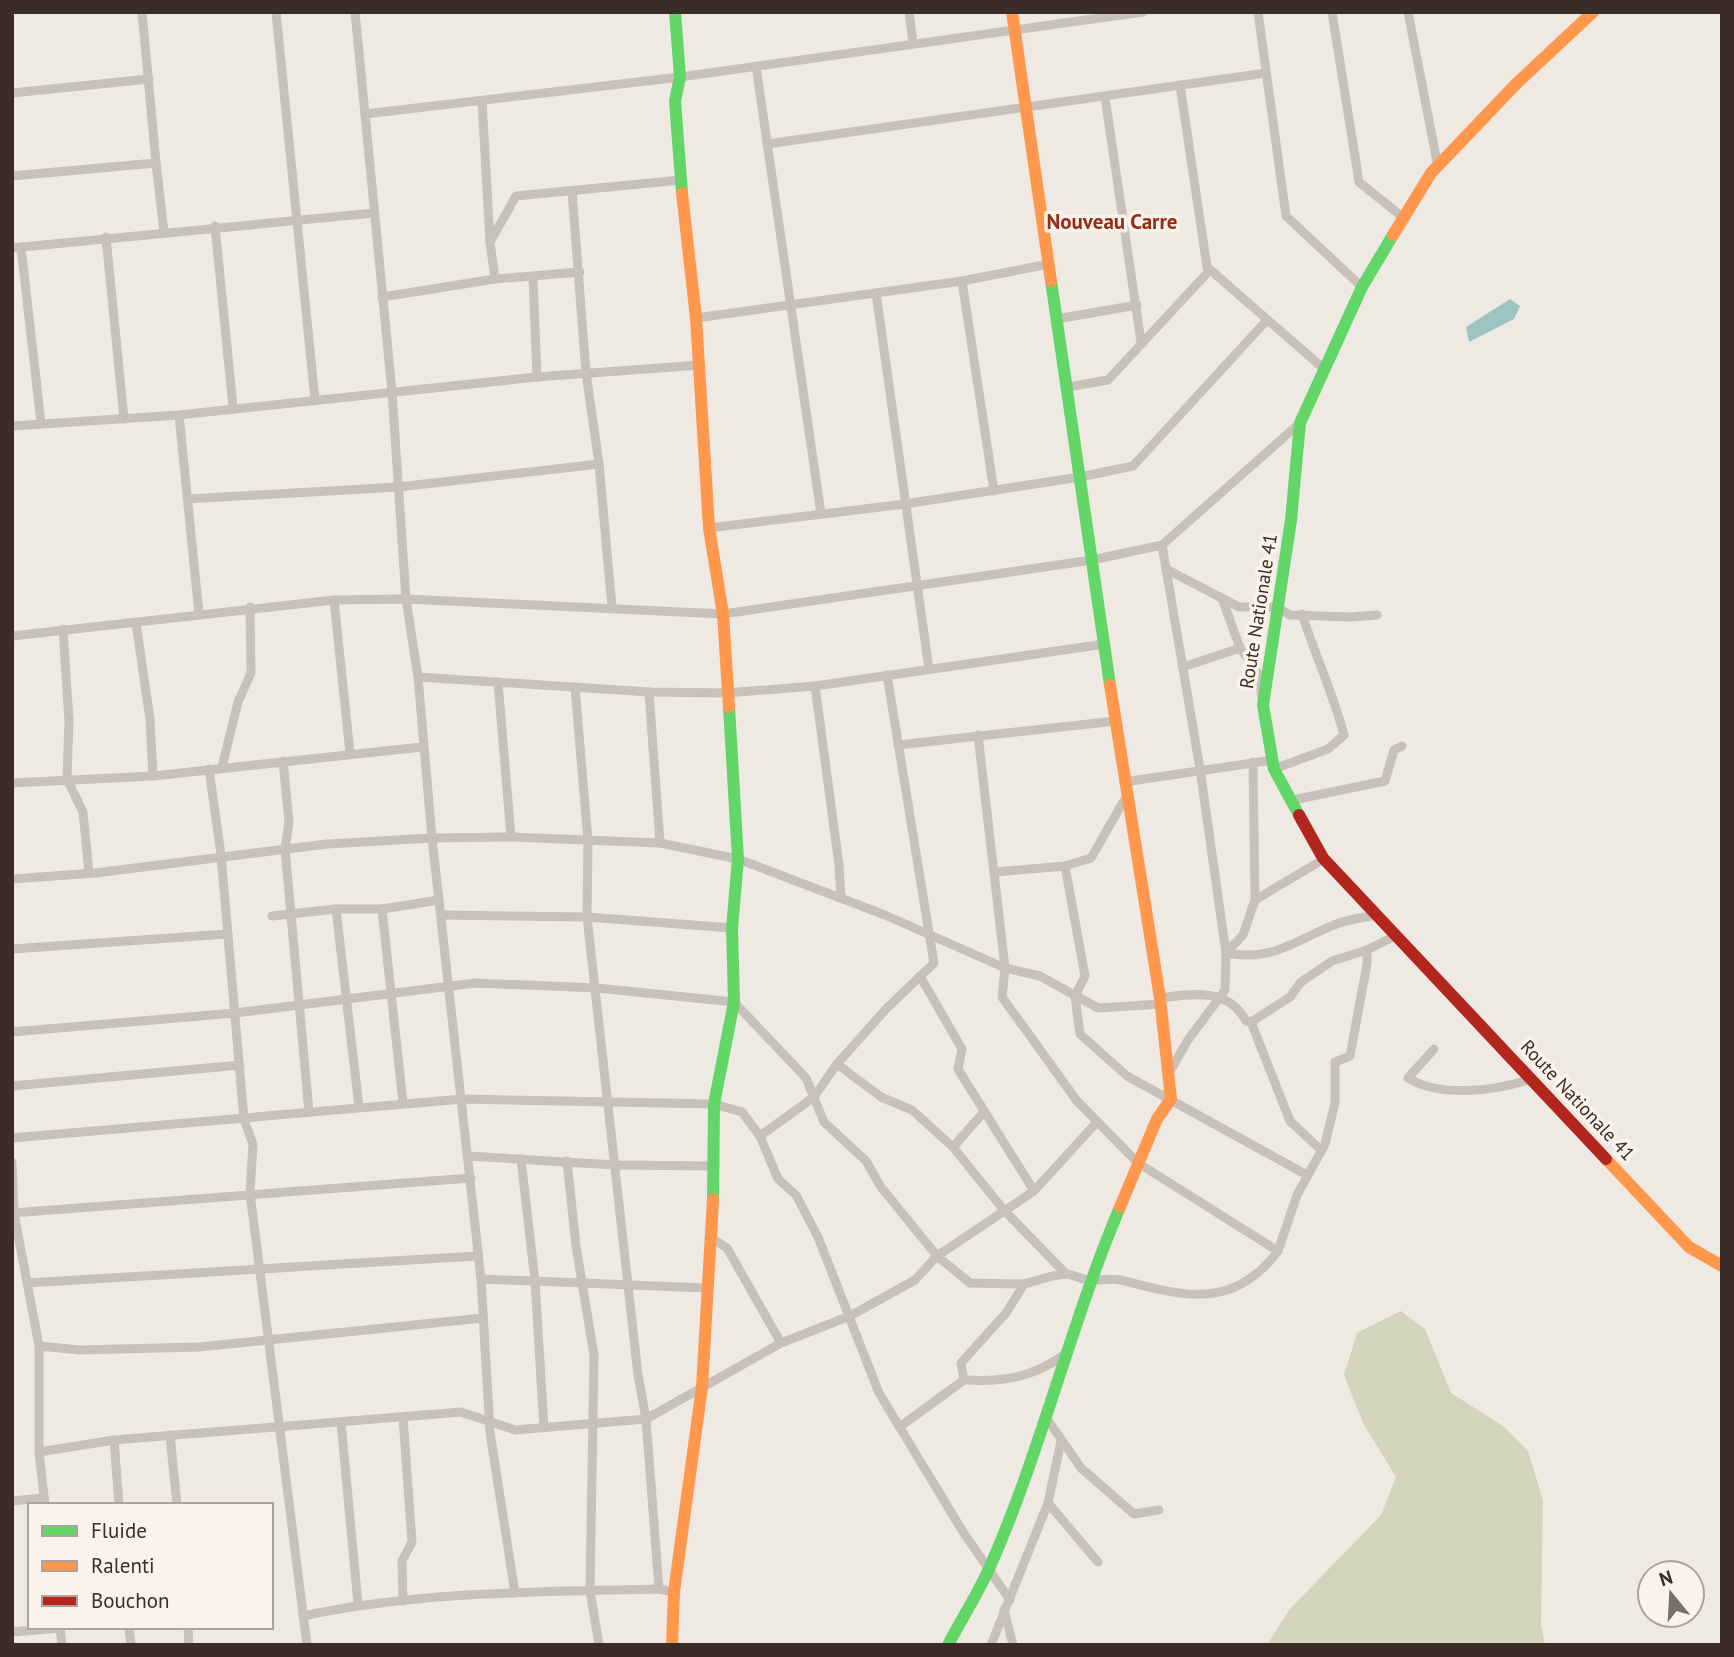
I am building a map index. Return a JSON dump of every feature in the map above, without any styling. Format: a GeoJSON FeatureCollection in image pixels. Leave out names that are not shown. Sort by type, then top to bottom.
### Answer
{"type":"FeatureCollection","features":[{"type":"Feature","properties":{"kind":"street"},"geometry":{"type":"LineString","coordinates":[[142,12],[164,232]]}},
{"type":"Feature","properties":{"kind":"street"},"geometry":{"type":"LineString","coordinates":[[276,12],[316,400]]}},
{"type":"Feature","properties":{"kind":"street"},"geometry":{"type":"LineString","coordinates":[[355,12],[392,392],[406,599],[418,677],[422,747],[481,1279],[489,1420],[515,1593]]}},
{"type":"Feature","properties":{"kind":"street"},"geometry":{"type":"LineString","coordinates":[[672,1645],[674,1592],[702,1387],[705,1288],[715,1166],[714,1104],[734,1002],[732,928],[738,859],[723,614],[709,528],[700,365],[675,101],[680,77],[675,12]]}},
{"type":"Feature","properties":{"kind":"street"},"geometry":{"type":"LineString","coordinates":[[909,12],[913,43]]}},
{"type":"Feature","properties":{"kind":"street"},"geometry":{"type":"LineString","coordinates":[[948,1645],[988,1572],[1045,1416],[1089,1280],[1157,1119],[1171,1099],[1161,1001],[1126,797],[1012,12]]}},
{"type":"Feature","properties":{"kind":"street"},"geometry":{"type":"LineString","coordinates":[[365,114],[680,77],[1143,12]]}},
{"type":"Feature","properties":{"kind":"street"},"geometry":{"type":"LineString","coordinates":[[1258,12],[1286,216],[1362,287]]}},
{"type":"Feature","properties":{"kind":"street"},"geometry":{"type":"LineString","coordinates":[[1332,12],[1359,182],[1405,219]]}},
{"type":"Feature","properties":{"kind":"street"},"geometry":{"type":"LineString","coordinates":[[1408,12],[1438,167]]}},
{"type":"Feature","properties":{"kind":"street","name":"Route Nationale 41"},"geometry":{"type":"LineString","coordinates":[[1593,12],[1516,84],[1438,167],[1362,287],[1323,368],[1300,423],[1291,520],[1263,705],[1273,764],[1324,859],[1689,1247],[1722,1266]]}},
{"type":"Feature","properties":{"kind":"street"},"geometry":{"type":"LineString","coordinates":[[756,66],[821,514]]}},
{"type":"Feature","properties":{"kind":"street"},"geometry":{"type":"LineString","coordinates":[[767,144],[1266,73]]}},
{"type":"Feature","properties":{"kind":"street"},"geometry":{"type":"LineString","coordinates":[[12,93],[149,79]]}},
{"type":"Feature","properties":{"kind":"street"},"geometry":{"type":"LineString","coordinates":[[1180,85],[1207,267],[1323,368]]}},
{"type":"Feature","properties":{"kind":"street"},"geometry":{"type":"LineString","coordinates":[[1105,97],[1141,342]]}},
{"type":"Feature","properties":{"kind":"street"},"geometry":{"type":"LineString","coordinates":[[482,101],[490,242],[495,278]]}},
{"type":"Feature","properties":{"kind":"street"},"geometry":{"type":"LineString","coordinates":[[12,176],[156,163]]}},
{"type":"Feature","properties":{"kind":"street"},"geometry":{"type":"LineString","coordinates":[[490,242],[516,197],[681,180]]}},
{"type":"Feature","properties":{"kind":"street"},"geometry":{"type":"LineString","coordinates":[[572,191],[586,373],[599,464],[612,608]]}},
{"type":"Feature","properties":{"kind":"street"},"geometry":{"type":"LineString","coordinates":[[41,423],[17,247],[297,218],[374,213]]}},
{"type":"Feature","properties":{"kind":"street"},"geometry":{"type":"LineString","coordinates":[[215,226],[233,407]]}},
{"type":"Feature","properties":{"kind":"street"},"geometry":{"type":"LineString","coordinates":[[106,237],[124,419]]}},
{"type":"Feature","properties":{"kind":"street"},"geometry":{"type":"LineString","coordinates":[[696,318],[962,281],[1049,264]]}},
{"type":"Feature","properties":{"kind":"street"},"geometry":{"type":"LineString","coordinates":[[1068,387],[1108,380],[1210,270]]}},
{"type":"Feature","properties":{"kind":"street"},"geometry":{"type":"LineString","coordinates":[[382,297],[495,278],[580,272]]}},
{"type":"Feature","properties":{"kind":"street"},"geometry":{"type":"LineString","coordinates":[[533,276],[537,377]]}},
{"type":"Feature","properties":{"kind":"street"},"geometry":{"type":"LineString","coordinates":[[962,281],[994,491]]}},
{"type":"Feature","properties":{"kind":"street"},"geometry":{"type":"LineString","coordinates":[[876,293],[929,669]]}},
{"type":"Feature","properties":{"kind":"street"},"geometry":{"type":"LineString","coordinates":[[1057,318],[1137,305]]}},
{"type":"Feature","properties":{"kind":"street"},"geometry":{"type":"LineString","coordinates":[[709,528],[994,491],[1132,466],[1267,320]]}},
{"type":"Feature","properties":{"kind":"street"},"geometry":{"type":"LineString","coordinates":[[12,426],[179,415],[233,407],[537,377],[700,365]]}},
{"type":"Feature","properties":{"kind":"street"},"geometry":{"type":"LineString","coordinates":[[179,415],[200,614]]}},
{"type":"Feature","properties":{"kind":"street"},"geometry":{"type":"LineString","coordinates":[[12,636],[250,607],[334,600],[406,599],[723,614],[1092,560],[1162,545],[1300,423]]}},
{"type":"Feature","properties":{"kind":"street"},"geometry":{"type":"LineString","coordinates":[[188,499],[398,487],[599,464]]}},
{"type":"Feature","properties":{"kind":"street"},"geometry":{"type":"LineString","coordinates":[[1162,545],[1200,769],[1226,953],[1225,990],[1168,1073]]}},
{"type":"Feature","properties":{"kind":"street"},"geometry":{"type":"LineString","coordinates":[[1166,569],[1239,607],[1276,607],[1290,615],[1377,615]]}},
{"type":"Feature","properties":{"kind":"street"},"geometry":{"type":"LineString","coordinates":[[334,600],[350,753]]}},
{"type":"Feature","properties":{"kind":"street"},"geometry":{"type":"LineString","coordinates":[[1223,601],[1240,648],[1258,673],[1263,705]]}},
{"type":"Feature","properties":{"kind":"street"},"geometry":{"type":"LineString","coordinates":[[222,767],[238,702],[251,673],[250,607]]}},
{"type":"Feature","properties":{"kind":"street"},"geometry":{"type":"LineString","coordinates":[[1124,782],[1253,762],[1273,764],[1328,749],[1344,734],[1325,673],[1312,647],[1302,614]]}},
{"type":"Feature","properties":{"kind":"street"},"geometry":{"type":"LineString","coordinates":[[136,623],[149,719],[153,776]]}},
{"type":"Feature","properties":{"kind":"street"},"geometry":{"type":"LineString","coordinates":[[63,629],[69,721],[66,779],[83,812],[89,873]]}},
{"type":"Feature","properties":{"kind":"street"},"geometry":{"type":"LineString","coordinates":[[418,677],[649,692],[726,693],[815,685],[1105,644]]}},
{"type":"Feature","properties":{"kind":"street"},"geometry":{"type":"LineString","coordinates":[[1183,667],[1240,648]]}},
{"type":"Feature","properties":{"kind":"street"},"geometry":{"type":"LineString","coordinates":[[760,1136],[814,1097],[837,1064],[934,963],[887,675]]}},
{"type":"Feature","properties":{"kind":"street"},"geometry":{"type":"LineString","coordinates":[[498,682],[511,837]]}},
{"type":"Feature","properties":{"kind":"street"},"geometry":{"type":"LineString","coordinates":[[815,685],[841,898]]}},
{"type":"Feature","properties":{"kind":"street"},"geometry":{"type":"LineString","coordinates":[[575,687],[587,841],[587,918],[597,988],[638,1375],[646,1419],[659,1589]]}},
{"type":"Feature","properties":{"kind":"street"},"geometry":{"type":"LineString","coordinates":[[649,692],[660,844]]}},
{"type":"Feature","properties":{"kind":"street"},"geometry":{"type":"LineString","coordinates":[[898,745],[1115,721]]}},
{"type":"Feature","properties":{"kind":"street"},"geometry":{"type":"LineString","coordinates":[[978,735],[1005,968],[1002,998],[1077,1101],[1138,1163],[1278,1251]]}},
{"type":"Feature","properties":{"kind":"street"},"geometry":{"type":"LineString","coordinates":[[1293,800],[1385,781],[1394,750],[1402,746]]}},
{"type":"Feature","properties":{"kind":"street"},"geometry":{"type":"LineString","coordinates":[[12,783],[153,776],[422,747]]}},
{"type":"Feature","properties":{"kind":"street"},"geometry":{"type":"LineString","coordinates":[[283,761],[289,822],[285,849],[309,1112]]}},
{"type":"Feature","properties":{"kind":"street"},"geometry":{"type":"LineString","coordinates":[[1226,953],[1243,935],[1255,900],[1253,762]]}},
{"type":"Feature","properties":{"kind":"street"},"geometry":{"type":"LineString","coordinates":[[209,769],[221,855],[244,1120],[253,1144],[250,1193],[267,1339],[282,1428],[307,1645]]}},
{"type":"Feature","properties":{"kind":"street"},"geometry":{"type":"LineString","coordinates":[[995,872],[1065,866],[1091,858],[1126,797]]}},
{"type":"Feature","properties":{"kind":"street"},"geometry":{"type":"LineString","coordinates":[[12,878],[89,873],[221,855],[432,838],[511,837],[660,844],[738,859],[841,898],[1005,968],[1040,976],[1098,1008],[1161,1001],[1201,993],[1219,996],[1240,1010],[1246,1021],[1251,1022]]}},
{"type":"Feature","properties":{"kind":"street"},"geometry":{"type":"LineString","coordinates":[[1255,900],[1324,859]]}},
{"type":"Feature","properties":{"kind":"street"},"geometry":{"type":"LineString","coordinates":[[1065,866],[1085,976],[1075,996],[1080,1034],[1127,1076],[1307,1175]]}},
{"type":"Feature","properties":{"kind":"street"},"geometry":{"type":"LineString","coordinates":[[272,916],[336,909],[382,909],[439,900]]}},
{"type":"Feature","properties":{"kind":"street"},"geometry":{"type":"LineString","coordinates":[[336,909],[359,1107]]}},
{"type":"Feature","properties":{"kind":"street"},"geometry":{"type":"LineString","coordinates":[[382,909],[403,1103]]}},
{"type":"Feature","properties":{"kind":"street"},"geometry":{"type":"LineString","coordinates":[[441,915],[587,918],[732,928]]}},
{"type":"Feature","properties":{"kind":"street"},"geometry":{"type":"LineString","coordinates":[[1226,953],[1251,957],[1280,951],[1340,923],[1377,915]]}},
{"type":"Feature","properties":{"kind":"street"},"geometry":{"type":"LineString","coordinates":[[12,949],[228,934]]}},
{"type":"Feature","properties":{"kind":"street"},"geometry":{"type":"LineString","coordinates":[[1251,1022],[1290,997],[1301,982],[1332,961],[1367,950],[1397,935]]}},
{"type":"Feature","properties":{"kind":"street"},"geometry":{"type":"LineString","coordinates":[[12,1031],[235,1013],[475,983],[597,988],[734,1002],[806,1078],[824,1122],[866,1161],[881,1187],[937,1256],[970,1283],[1024,1284],[1066,1274],[1089,1280],[1117,1279],[1149,1289],[1180,1294],[1237,1289],[1262,1270],[1278,1251],[1307,1175],[1321,1150],[1335,1103],[1335,1062],[1350,1056],[1367,964],[1367,950]]}},
{"type":"Feature","properties":{"kind":"street"},"geometry":{"type":"LineString","coordinates":[[920,976],[962,1049],[958,1069],[1034,1191]]}},
{"type":"Feature","properties":{"kind":"street"},"geometry":{"type":"LineString","coordinates":[[1251,1022],[1290,1121],[1321,1150]]}},
{"type":"Feature","properties":{"kind":"street"},"geometry":{"type":"LineString","coordinates":[[1434,1049],[1408,1078],[1423,1087],[1455,1090],[1513,1085],[1531,1079]]}},
{"type":"Feature","properties":{"kind":"street"},"geometry":{"type":"LineString","coordinates":[[837,1064],[881,1097],[912,1110],[953,1147],[1003,1209],[1066,1274]]}},
{"type":"Feature","properties":{"kind":"street"},"geometry":{"type":"LineString","coordinates":[[12,1086],[240,1065]]}},
{"type":"Feature","properties":{"kind":"street"},"geometry":{"type":"LineString","coordinates":[[12,1138],[463,1099],[714,1104],[742,1112],[760,1136],[778,1179],[796,1195],[818,1237],[879,1394],[988,1572],[1010,1600]]}},
{"type":"Feature","properties":{"kind":"street"},"geometry":{"type":"LineString","coordinates":[[953,1147],[984,1113]]}},
{"type":"Feature","properties":{"kind":"street"},"geometry":{"type":"LineString","coordinates":[[39,1452],[114,1440],[461,1412],[514,1430],[646,1419],[781,1343],[850,1316],[915,1280],[937,1256],[1003,1209],[1034,1191],[1097,1122]]}},
{"type":"Feature","properties":{"kind":"street"},"geometry":{"type":"LineString","coordinates":[[469,1156],[615,1165],[715,1166]]}},
{"type":"Feature","properties":{"kind":"street"},"geometry":{"type":"LineString","coordinates":[[521,1159],[535,1282],[544,1427]]}},
{"type":"Feature","properties":{"kind":"street"},"geometry":{"type":"LineString","coordinates":[[567,1161],[576,1246],[594,1355],[590,1591],[599,1645]]}},
{"type":"Feature","properties":{"kind":"street"},"geometry":{"type":"LineString","coordinates":[[12,1162],[13,1213],[39,1346],[39,1452],[45,1501],[12,1501]]}},
{"type":"Feature","properties":{"kind":"street"},"geometry":{"type":"LineString","coordinates":[[13,1213],[471,1178]]}},
{"type":"Feature","properties":{"kind":"street"},"geometry":{"type":"LineString","coordinates":[[710,1237],[727,1248],[781,1343]]}},
{"type":"Feature","properties":{"kind":"street"},"geometry":{"type":"LineString","coordinates":[[27,1283],[477,1256]]}},
{"type":"Feature","properties":{"kind":"street"},"geometry":{"type":"LineString","coordinates":[[481,1279],[705,1288]]}},
{"type":"Feature","properties":{"kind":"street"},"geometry":{"type":"LineString","coordinates":[[964,1380],[961,1363],[1006,1313],[1024,1284]]}},
{"type":"Feature","properties":{"kind":"street"},"geometry":{"type":"LineString","coordinates":[[39,1346],[80,1350],[198,1347],[483,1318]]}},
{"type":"Feature","properties":{"kind":"street"},"geometry":{"type":"LineString","coordinates":[[901,1426],[964,1380],[1009,1381],[1027,1377],[1066,1354]]}},
{"type":"Feature","properties":{"kind":"street"},"geometry":{"type":"LineString","coordinates":[[1045,1416],[1081,1468],[1134,1514],[1159,1510]]}},
{"type":"Feature","properties":{"kind":"street"},"geometry":{"type":"LineString","coordinates":[[403,1417],[412,1542],[402,1561],[403,1601]]}},
{"type":"Feature","properties":{"kind":"street"},"geometry":{"type":"LineString","coordinates":[[341,1422],[352,1513],[358,1604]]}},
{"type":"Feature","properties":{"kind":"street"},"geometry":{"type":"LineString","coordinates":[[170,1435],[177,1503]]}},
{"type":"Feature","properties":{"kind":"street"},"geometry":{"type":"LineString","coordinates":[[114,1440],[119,1503]]}},
{"type":"Feature","properties":{"kind":"street"},"geometry":{"type":"LineString","coordinates":[[991,1645],[1048,1503],[1061,1441]]}},
{"type":"Feature","properties":{"kind":"street"},"geometry":{"type":"LineString","coordinates":[[1048,1503],[1098,1562]]}},
{"type":"Feature","properties":{"kind":"street"},"geometry":{"type":"LineString","coordinates":[[303,1616],[358,1604],[515,1593],[659,1589],[674,1592]]}},
{"type":"Feature","properties":{"kind":"street"},"geometry":{"type":"LineString","coordinates":[[1004,1610],[1013,1645]]}},
{"type":"Feature","properties":{"kind":"street"},"geometry":{"type":"LineString","coordinates":[[12,1632],[48,1629]]}},
{"type":"Feature","properties":{"kind":"green space"},"geometry":{"type":"Polygon","coordinates":[[[1401,1311],[1425,1329],[1451,1393],[1503,1426],[1528,1451],[1543,1500],[1541,1625],[1545,1645],[1267,1645],[1289,1610],[1381,1515],[1396,1477],[1363,1423],[1344,1375],[1357,1333],[1401,1311]]]}},
{"type":"Feature","properties":{"kind":"water"},"geometry":{"type":"Polygon","coordinates":[[[1510,299],[1520,306],[1514,319],[1469,342],[1466,327],[1510,299]]]}},
{"type":"Feature","properties":{"kind":"traffic: fast"},"geometry":{"type":"LineString","coordinates":[[675,12],[680,77],[675,101],[682,193]]}},
{"type":"Feature","properties":{"kind":"traffic: fast"},"geometry":{"type":"LineString","coordinates":[[1299,815],[1274,769],[1263,705],[1291,520],[1300,423],[1362,287],[1393,235]]}},
{"type":"Feature","properties":{"kind":"traffic: fast"},"geometry":{"type":"LineString","coordinates":[[1051,281],[1110,685]]}},
{"type":"Feature","properties":{"kind":"traffic: fast"},"geometry":{"type":"LineString","coordinates":[[713,1199],[714,1104],[734,1002],[732,928],[738,859],[729,707]]}},
{"type":"Feature","properties":{"kind":"traffic: fast"},"geometry":{"type":"LineString","coordinates":[[948,1645],[984,1579],[1008,1525],[1086,1297],[1120,1207]]}},
{"type":"Feature","properties":{"kind":"traffic: slow"},"geometry":{"type":"LineString","coordinates":[[1012,12],[1051,281]]}},
{"type":"Feature","properties":{"kind":"traffic: slow"},"geometry":{"type":"LineString","coordinates":[[1393,235],[1431,173],[1516,84],[1593,12]]}},
{"type":"Feature","properties":{"kind":"traffic: slow"},"geometry":{"type":"LineString","coordinates":[[682,193],[696,318],[709,528],[723,614],[729,707]]}},
{"type":"Feature","properties":{"kind":"traffic: slow"},"geometry":{"type":"LineString","coordinates":[[1110,685],[1160,998],[1171,1099],[1157,1119],[1120,1207]]}},
{"type":"Feature","properties":{"kind":"traffic: slow"},"geometry":{"type":"LineString","coordinates":[[1606,1159],[1689,1247],[1722,1266]]}},
{"type":"Feature","properties":{"kind":"traffic: slow"},"geometry":{"type":"LineString","coordinates":[[672,1645],[674,1592],[702,1387],[713,1199]]}},
{"type":"Feature","properties":{"kind":"traffic: jam"},"geometry":{"type":"LineString","coordinates":[[1299,815],[1323,858],[1606,1159]]}},
{"type":"Feature","properties":{"kind":"district","name":"Nouveau Carre"},"geometry":{"type":"Point","coordinates":[1112,222]}}]}
